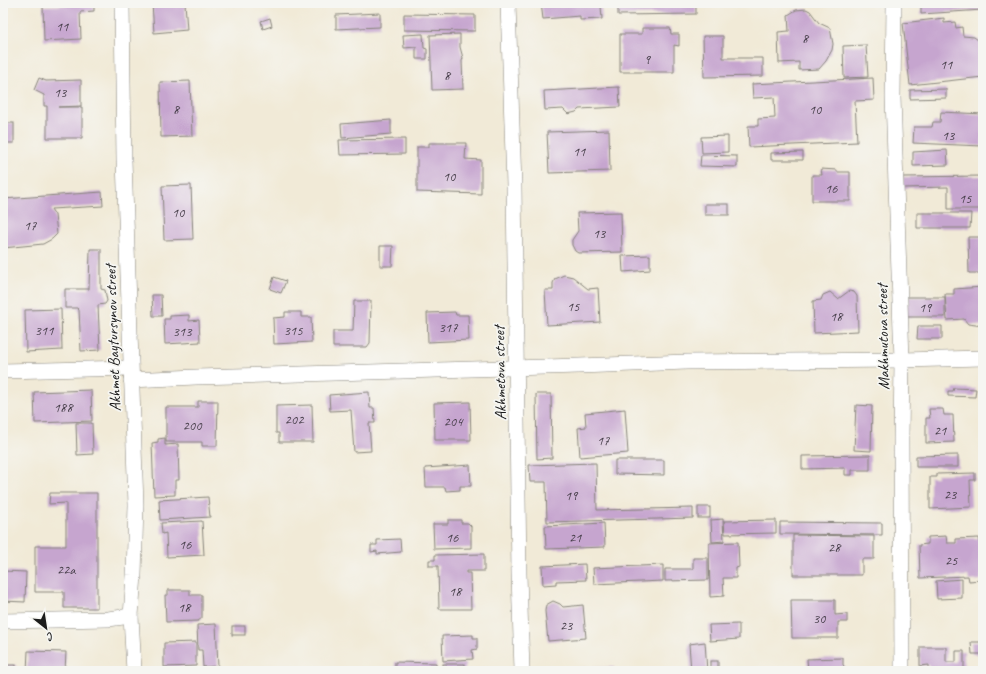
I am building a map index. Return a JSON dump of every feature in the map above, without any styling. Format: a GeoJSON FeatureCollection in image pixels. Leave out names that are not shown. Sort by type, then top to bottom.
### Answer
{"type":"FeatureCollection","features":[{"type":"Feature","properties":{"kind":"street","name":"Akhmet Baytursynov street"},"geometry":{"type":"LineString","coordinates":[[122,3],[124,160],[130,374],[136,505],[131,616],[134,671]]}},
{"type":"Feature","properties":{"kind":"street","name":"Akhmetova street"},"geometry":{"type":"LineString","coordinates":[[508,3],[514,186],[519,574],[522,671]]}},
{"type":"Feature","properties":{"kind":"street","name":"Makhmutova street"},"geometry":{"type":"LineString","coordinates":[[894,3],[893,97],[902,360],[902,671]]}},
{"type":"Feature","properties":{"kind":"street"},"geometry":{"type":"LineString","coordinates":[[3,371],[196,377],[687,362],[983,358]]}},
{"type":"Feature","properties":{"kind":"street"},"geometry":{"type":"LineString","coordinates":[[3,621],[108,619],[131,616]]}},
{"type":"Feature","properties":{"kind":"building"},"geometry":{"type":"Polygon","coordinates":[[[69,3],[94,3],[94,11],[80,12],[81,39],[44,41],[43,6],[69,5],[69,3]]]}},
{"type":"Feature","properties":{"kind":"building"},"geometry":{"type":"Polygon","coordinates":[[[152,3],[185,3],[187,30],[154,33],[152,3]]]}},
{"type":"Feature","properties":{"kind":"building"},"geometry":{"type":"Polygon","coordinates":[[[541,3],[608,3],[608,5],[601,6],[602,19],[580,20],[580,16],[543,19],[541,3]]]}},
{"type":"Feature","properties":{"kind":"building"},"geometry":{"type":"Polygon","coordinates":[[[618,3],[696,3],[696,14],[618,15],[618,3]]]}},
{"type":"Feature","properties":{"kind":"building"},"geometry":{"type":"Polygon","coordinates":[[[921,3],[983,3],[983,10],[921,14],[921,3]]]}},
{"type":"Feature","properties":{"kind":"building"},"geometry":{"type":"Polygon","coordinates":[[[806,9],[810,11],[819,23],[830,28],[833,44],[832,50],[826,61],[819,69],[799,70],[799,62],[779,63],[778,32],[789,31],[788,15],[796,10],[806,9]]]}},
{"type":"Feature","properties":{"kind":"building"},"geometry":{"type":"Polygon","coordinates":[[[380,13],[380,27],[336,29],[336,15],[380,13]]]}},
{"type":"Feature","properties":{"kind":"building"},"geometry":{"type":"Polygon","coordinates":[[[404,14],[475,15],[475,31],[404,30],[404,14]]]}},
{"type":"Feature","properties":{"kind":"building"},"geometry":{"type":"Polygon","coordinates":[[[270,18],[272,26],[263,29],[261,21],[270,18]]]}},
{"type":"Feature","properties":{"kind":"building"},"geometry":{"type":"Polygon","coordinates":[[[944,18],[944,23],[955,22],[956,28],[962,27],[963,36],[974,37],[982,43],[983,77],[910,85],[903,23],[944,18]]]}},
{"type":"Feature","properties":{"kind":"building"},"geometry":{"type":"Polygon","coordinates":[[[642,28],[670,28],[671,34],[679,34],[679,46],[674,45],[674,72],[620,72],[620,34],[642,34],[642,28]]]}},
{"type":"Feature","properties":{"kind":"building"},"geometry":{"type":"Polygon","coordinates":[[[423,34],[424,48],[427,49],[427,59],[416,59],[416,47],[404,48],[403,35],[423,34]]]}},
{"type":"Feature","properties":{"kind":"building"},"geometry":{"type":"Polygon","coordinates":[[[460,34],[460,47],[463,58],[463,89],[432,90],[430,35],[460,34]]]}},
{"type":"Feature","properties":{"kind":"building"},"geometry":{"type":"Polygon","coordinates":[[[703,36],[723,36],[723,58],[763,58],[763,76],[704,77],[703,36]]]}},
{"type":"Feature","properties":{"kind":"building"},"geometry":{"type":"Polygon","coordinates":[[[866,45],[868,77],[844,78],[843,46],[866,45]]]}},
{"type":"Feature","properties":{"kind":"building"},"geometry":{"type":"Polygon","coordinates":[[[39,78],[46,81],[81,80],[81,106],[58,107],[82,107],[82,138],[47,138],[47,106],[44,106],[44,95],[34,90],[39,78]]]}},
{"type":"Feature","properties":{"kind":"building"},"geometry":{"type":"Polygon","coordinates":[[[873,78],[874,100],[855,101],[857,142],[749,147],[748,126],[758,126],[758,119],[775,118],[774,97],[753,98],[752,84],[873,78]]]}},
{"type":"Feature","properties":{"kind":"building"},"geometry":{"type":"Polygon","coordinates":[[[190,81],[192,136],[161,137],[160,82],[190,81]]]}},
{"type":"Feature","properties":{"kind":"building"},"geometry":{"type":"Polygon","coordinates":[[[619,87],[620,107],[579,109],[576,112],[568,114],[563,109],[545,110],[544,91],[619,87]]]}},
{"type":"Feature","properties":{"kind":"building"},"geometry":{"type":"Polygon","coordinates":[[[946,89],[946,98],[910,99],[910,90],[946,89]]]}},
{"type":"Feature","properties":{"kind":"building"},"geometry":{"type":"Polygon","coordinates":[[[941,112],[983,114],[982,146],[913,143],[914,127],[932,127],[933,122],[940,122],[941,112]]]}},
{"type":"Feature","properties":{"kind":"building"},"geometry":{"type":"Polygon","coordinates":[[[391,120],[391,134],[342,138],[341,124],[391,120]]]}},
{"type":"Feature","properties":{"kind":"building"},"geometry":{"type":"Polygon","coordinates":[[[3,123],[14,123],[14,143],[3,143],[3,123]]]}},
{"type":"Feature","properties":{"kind":"building"},"geometry":{"type":"Polygon","coordinates":[[[609,130],[610,171],[549,173],[547,132],[609,130]]]}},
{"type":"Feature","properties":{"kind":"building"},"geometry":{"type":"Polygon","coordinates":[[[728,136],[728,152],[702,153],[701,137],[728,136]]]}},
{"type":"Feature","properties":{"kind":"building"},"geometry":{"type":"Polygon","coordinates":[[[405,139],[405,154],[340,155],[339,140],[405,139]]]}},
{"type":"Feature","properties":{"kind":"building"},"geometry":{"type":"Polygon","coordinates":[[[429,143],[466,143],[465,159],[481,160],[481,194],[417,192],[417,147],[429,147],[429,143]]]}},
{"type":"Feature","properties":{"kind":"building"},"geometry":{"type":"Polygon","coordinates":[[[947,150],[948,165],[913,166],[913,152],[947,150]]]}},
{"type":"Feature","properties":{"kind":"building"},"geometry":{"type":"Polygon","coordinates":[[[803,152],[803,160],[771,160],[771,153],[803,152]]]}},
{"type":"Feature","properties":{"kind":"building"},"geometry":{"type":"Polygon","coordinates":[[[701,155],[737,156],[737,167],[700,166],[701,155]]]}},
{"type":"Feature","properties":{"kind":"building"},"geometry":{"type":"Polygon","coordinates":[[[821,169],[837,170],[837,172],[850,172],[850,201],[812,201],[812,175],[822,175],[821,169]]]}},
{"type":"Feature","properties":{"kind":"building"},"geometry":{"type":"Polygon","coordinates":[[[983,176],[983,209],[948,209],[948,187],[903,188],[903,177],[983,176]]]}},
{"type":"Feature","properties":{"kind":"building"},"geometry":{"type":"Polygon","coordinates":[[[191,185],[193,239],[164,240],[162,186],[191,185]]]}},
{"type":"Feature","properties":{"kind":"building"},"geometry":{"type":"Polygon","coordinates":[[[102,192],[103,206],[51,209],[55,215],[57,234],[52,239],[43,244],[3,248],[3,199],[102,192]]]}},
{"type":"Feature","properties":{"kind":"building"},"geometry":{"type":"Polygon","coordinates":[[[705,204],[729,204],[729,215],[705,215],[705,204]]]}},
{"type":"Feature","properties":{"kind":"building"},"geometry":{"type":"Polygon","coordinates":[[[621,212],[622,252],[578,253],[575,251],[572,245],[572,240],[578,231],[577,213],[621,212]]]}},
{"type":"Feature","properties":{"kind":"building"},"geometry":{"type":"Polygon","coordinates":[[[917,213],[971,213],[970,228],[917,228],[917,213]]]}},
{"type":"Feature","properties":{"kind":"building"},"geometry":{"type":"Polygon","coordinates":[[[968,237],[983,237],[983,273],[969,273],[968,237]]]}},
{"type":"Feature","properties":{"kind":"building"},"geometry":{"type":"Polygon","coordinates":[[[380,246],[393,246],[392,266],[380,266],[380,246]]]}},
{"type":"Feature","properties":{"kind":"building"},"geometry":{"type":"Polygon","coordinates":[[[90,249],[101,249],[101,289],[105,290],[107,301],[105,304],[98,305],[100,350],[81,351],[79,310],[77,308],[65,308],[65,289],[89,289],[90,249]]]}},
{"type":"Feature","properties":{"kind":"building"},"geometry":{"type":"Polygon","coordinates":[[[650,255],[650,270],[623,272],[622,256],[650,255]]]}},
{"type":"Feature","properties":{"kind":"building"},"geometry":{"type":"Polygon","coordinates":[[[564,275],[573,277],[588,289],[598,288],[600,322],[547,325],[545,290],[553,290],[553,283],[555,279],[564,275]]]}},
{"type":"Feature","properties":{"kind":"building"},"geometry":{"type":"Polygon","coordinates":[[[274,277],[286,281],[281,293],[270,289],[274,277]]]}},
{"type":"Feature","properties":{"kind":"building"},"geometry":{"type":"Polygon","coordinates":[[[983,287],[983,326],[968,324],[964,319],[947,320],[945,294],[954,294],[954,289],[983,287]]]}},
{"type":"Feature","properties":{"kind":"building"},"geometry":{"type":"Polygon","coordinates":[[[849,291],[854,292],[857,296],[858,331],[814,333],[813,301],[821,300],[823,295],[830,292],[838,299],[849,291]]]}},
{"type":"Feature","properties":{"kind":"building"},"geometry":{"type":"Polygon","coordinates":[[[152,295],[161,295],[162,316],[153,316],[152,295]]]}},
{"type":"Feature","properties":{"kind":"building"},"geometry":{"type":"Polygon","coordinates":[[[906,297],[945,297],[945,317],[906,317],[906,297]]]}},
{"type":"Feature","properties":{"kind":"building"},"geometry":{"type":"Polygon","coordinates":[[[354,301],[371,301],[370,343],[367,347],[333,347],[333,331],[353,331],[354,301]]]}},
{"type":"Feature","properties":{"kind":"building"},"geometry":{"type":"Polygon","coordinates":[[[61,309],[62,350],[26,352],[25,310],[61,309]]]}},
{"type":"Feature","properties":{"kind":"building"},"geometry":{"type":"Polygon","coordinates":[[[285,312],[301,312],[301,317],[311,317],[312,342],[274,344],[273,318],[285,317],[285,312]]]}},
{"type":"Feature","properties":{"kind":"building"},"geometry":{"type":"Polygon","coordinates":[[[455,312],[456,315],[468,315],[469,340],[428,342],[427,313],[455,312]]]}},
{"type":"Feature","properties":{"kind":"building"},"geometry":{"type":"Polygon","coordinates":[[[189,315],[189,321],[199,320],[200,342],[165,344],[164,319],[170,319],[170,316],[189,315]]]}},
{"type":"Feature","properties":{"kind":"building"},"geometry":{"type":"Polygon","coordinates":[[[918,326],[942,326],[942,339],[917,339],[918,326]]]}},
{"type":"Feature","properties":{"kind":"building"},"geometry":{"type":"Polygon","coordinates":[[[954,388],[976,389],[975,397],[948,396],[948,391],[953,391],[954,388]]]}},
{"type":"Feature","properties":{"kind":"building"},"geometry":{"type":"Polygon","coordinates":[[[91,390],[92,421],[35,423],[34,392],[91,390]]]}},
{"type":"Feature","properties":{"kind":"building"},"geometry":{"type":"Polygon","coordinates":[[[369,392],[370,408],[374,408],[375,423],[369,423],[371,451],[354,452],[351,410],[330,411],[329,395],[369,392]]]}},
{"type":"Feature","properties":{"kind":"building"},"geometry":{"type":"Polygon","coordinates":[[[536,394],[551,394],[552,458],[537,459],[536,394]]]}},
{"type":"Feature","properties":{"kind":"building"},"geometry":{"type":"Polygon","coordinates":[[[198,401],[218,401],[217,446],[202,446],[202,442],[166,442],[166,407],[198,407],[198,401]]]}},
{"type":"Feature","properties":{"kind":"building"},"geometry":{"type":"Polygon","coordinates":[[[470,402],[471,440],[435,440],[434,403],[470,402]]]}},
{"type":"Feature","properties":{"kind":"building"},"geometry":{"type":"Polygon","coordinates":[[[312,405],[313,442],[279,442],[279,433],[276,433],[276,406],[312,405]]]}},
{"type":"Feature","properties":{"kind":"building"},"geometry":{"type":"Polygon","coordinates":[[[856,405],[872,406],[871,451],[854,450],[856,405]]]}},
{"type":"Feature","properties":{"kind":"building"},"geometry":{"type":"Polygon","coordinates":[[[625,409],[628,453],[580,457],[578,428],[586,427],[585,413],[625,409]]]}},
{"type":"Feature","properties":{"kind":"building"},"geometry":{"type":"Polygon","coordinates":[[[929,409],[943,409],[944,415],[953,415],[954,442],[926,443],[926,418],[930,418],[929,409]]]}},
{"type":"Feature","properties":{"kind":"building"},"geometry":{"type":"Polygon","coordinates":[[[76,423],[92,423],[93,454],[77,455],[76,423]]]}},
{"type":"Feature","properties":{"kind":"building"},"geometry":{"type":"Polygon","coordinates":[[[165,438],[165,445],[178,444],[179,480],[175,480],[175,495],[154,496],[152,443],[158,442],[158,439],[165,438]]]}},
{"type":"Feature","properties":{"kind":"building"},"geometry":{"type":"Polygon","coordinates":[[[870,455],[870,470],[852,470],[852,475],[845,475],[845,468],[802,469],[802,456],[870,455]]]}},
{"type":"Feature","properties":{"kind":"building"},"geometry":{"type":"Polygon","coordinates":[[[958,455],[958,467],[916,467],[916,456],[958,455]]]}},
{"type":"Feature","properties":{"kind":"building"},"geometry":{"type":"Polygon","coordinates":[[[615,460],[664,460],[664,475],[615,474],[615,460]]]}},
{"type":"Feature","properties":{"kind":"building"},"geometry":{"type":"Polygon","coordinates":[[[596,463],[597,510],[693,508],[693,518],[547,522],[546,482],[530,482],[529,465],[596,463]]]}},
{"type":"Feature","properties":{"kind":"building"},"geometry":{"type":"Polygon","coordinates":[[[470,465],[471,486],[460,486],[460,490],[446,491],[445,487],[426,487],[425,468],[470,465]]]}},
{"type":"Feature","properties":{"kind":"building"},"geometry":{"type":"Polygon","coordinates":[[[975,473],[975,480],[970,480],[971,507],[930,509],[930,477],[937,477],[937,474],[975,473]]]}},
{"type":"Feature","properties":{"kind":"building"},"geometry":{"type":"Polygon","coordinates":[[[50,493],[97,493],[97,608],[64,608],[64,592],[35,592],[35,546],[66,546],[66,503],[49,504],[50,493]]]}},
{"type":"Feature","properties":{"kind":"building"},"geometry":{"type":"Polygon","coordinates":[[[208,497],[210,517],[160,520],[159,500],[208,497]]]}},
{"type":"Feature","properties":{"kind":"building"},"geometry":{"type":"Polygon","coordinates":[[[698,507],[710,507],[710,518],[698,518],[698,507]]]}},
{"type":"Feature","properties":{"kind":"building"},"geometry":{"type":"Polygon","coordinates":[[[723,519],[724,541],[712,542],[711,520],[723,519]]]}},
{"type":"Feature","properties":{"kind":"building"},"geometry":{"type":"Polygon","coordinates":[[[448,520],[461,520],[461,523],[468,523],[471,526],[471,548],[434,549],[433,524],[448,524],[448,520]]]}},
{"type":"Feature","properties":{"kind":"building"},"geometry":{"type":"Polygon","coordinates":[[[776,520],[776,533],[725,534],[724,521],[776,520]]]}},
{"type":"Feature","properties":{"kind":"building"},"geometry":{"type":"Polygon","coordinates":[[[202,521],[204,555],[167,557],[166,533],[162,534],[161,523],[202,521]]]}},
{"type":"Feature","properties":{"kind":"building"},"geometry":{"type":"Polygon","coordinates":[[[780,522],[882,523],[882,535],[780,534],[780,522]]]}},
{"type":"Feature","properties":{"kind":"building"},"geometry":{"type":"Polygon","coordinates":[[[604,523],[605,547],[546,549],[545,526],[604,523]]]}},
{"type":"Feature","properties":{"kind":"building"},"geometry":{"type":"Polygon","coordinates":[[[793,535],[874,536],[874,559],[862,559],[862,575],[793,575],[793,535]]]}},
{"type":"Feature","properties":{"kind":"building"},"geometry":{"type":"Polygon","coordinates":[[[946,536],[947,543],[956,543],[956,539],[979,538],[980,543],[983,543],[983,575],[981,575],[981,580],[969,581],[968,576],[920,578],[919,545],[928,544],[928,537],[946,536]]]}},
{"type":"Feature","properties":{"kind":"building"},"geometry":{"type":"Polygon","coordinates":[[[400,539],[401,552],[377,554],[377,551],[371,552],[371,545],[377,545],[377,540],[400,539]]]}},
{"type":"Feature","properties":{"kind":"building"},"geometry":{"type":"Polygon","coordinates":[[[738,542],[739,567],[736,568],[736,578],[723,578],[724,596],[710,597],[709,543],[738,542]]]}},
{"type":"Feature","properties":{"kind":"building"},"geometry":{"type":"Polygon","coordinates":[[[484,554],[484,571],[466,571],[466,573],[470,573],[471,609],[439,609],[438,566],[429,566],[429,560],[435,560],[435,555],[484,554]]]}},
{"type":"Feature","properties":{"kind":"building"},"geometry":{"type":"Polygon","coordinates":[[[693,558],[708,558],[708,580],[665,581],[665,569],[693,569],[693,558]]]}},
{"type":"Feature","properties":{"kind":"building"},"geometry":{"type":"Polygon","coordinates":[[[585,564],[586,580],[556,581],[556,584],[543,585],[542,566],[585,564]]]}},
{"type":"Feature","properties":{"kind":"building"},"geometry":{"type":"Polygon","coordinates":[[[663,565],[663,581],[594,584],[593,568],[663,565]]]}},
{"type":"Feature","properties":{"kind":"building"},"geometry":{"type":"Polygon","coordinates":[[[3,571],[26,572],[25,602],[3,601],[3,571]]]}},
{"type":"Feature","properties":{"kind":"building"},"geometry":{"type":"Polygon","coordinates":[[[962,579],[962,598],[937,599],[936,581],[962,579]]]}},
{"type":"Feature","properties":{"kind":"building"},"geometry":{"type":"Polygon","coordinates":[[[168,590],[190,590],[190,595],[202,595],[202,618],[198,621],[166,622],[165,595],[168,595],[168,590]]]}},
{"type":"Feature","properties":{"kind":"building"},"geometry":{"type":"Polygon","coordinates":[[[791,600],[835,600],[835,615],[847,614],[847,622],[838,622],[838,638],[792,638],[791,600]]]}},
{"type":"Feature","properties":{"kind":"building"},"geometry":{"type":"Polygon","coordinates":[[[553,601],[563,607],[583,605],[586,638],[548,641],[545,611],[546,605],[553,601]]]}},
{"type":"Feature","properties":{"kind":"building"},"geometry":{"type":"Polygon","coordinates":[[[216,624],[218,666],[203,667],[202,650],[198,650],[197,625],[216,624]]]}},
{"type":"Feature","properties":{"kind":"building"},"geometry":{"type":"Polygon","coordinates":[[[739,624],[739,639],[710,641],[709,625],[739,624]]]}},
{"type":"Feature","properties":{"kind":"building"},"geometry":{"type":"Polygon","coordinates":[[[232,626],[245,626],[245,635],[232,635],[232,626]]]}},
{"type":"Feature","properties":{"kind":"building"},"geometry":{"type":"Polygon","coordinates":[[[473,635],[473,638],[477,638],[477,649],[472,650],[473,659],[443,661],[442,636],[473,635]]]}},
{"type":"Feature","properties":{"kind":"building"},"geometry":{"type":"Polygon","coordinates":[[[196,642],[196,666],[164,667],[164,643],[196,642]]]}},
{"type":"Feature","properties":{"kind":"building"},"geometry":{"type":"Polygon","coordinates":[[[705,642],[707,671],[691,671],[689,644],[705,642]]]}},
{"type":"Feature","properties":{"kind":"building"},"geometry":{"type":"Polygon","coordinates":[[[971,642],[983,642],[983,654],[972,654],[971,642]]]}},
{"type":"Feature","properties":{"kind":"building"},"geometry":{"type":"Polygon","coordinates":[[[920,647],[946,647],[946,662],[956,662],[956,651],[964,651],[964,671],[929,671],[929,665],[920,666],[920,647]]]}},
{"type":"Feature","properties":{"kind":"building"},"geometry":{"type":"Polygon","coordinates":[[[28,651],[66,652],[65,671],[27,671],[28,651]]]}},
{"type":"Feature","properties":{"kind":"building"},"geometry":{"type":"Polygon","coordinates":[[[843,658],[843,665],[849,671],[808,671],[807,659],[843,658]]]}},
{"type":"Feature","properties":{"kind":"building"},"geometry":{"type":"Polygon","coordinates":[[[710,661],[718,661],[718,669],[710,669],[710,661]]]}},
{"type":"Feature","properties":{"kind":"building"},"geometry":{"type":"Polygon","coordinates":[[[395,662],[436,663],[436,671],[395,671],[395,662]]]}},
{"type":"Feature","properties":{"kind":"building"},"geometry":{"type":"Polygon","coordinates":[[[443,664],[465,664],[465,671],[443,671],[443,664]]]}},
{"type":"Feature","properties":{"kind":"building"},"geometry":{"type":"Polygon","coordinates":[[[3,665],[16,665],[16,671],[3,671],[3,665]]]}},
{"type":"Feature","properties":{"kind":"building"},"geometry":{"type":"Polygon","coordinates":[[[614,667],[614,671],[575,671],[575,668],[614,667]]]}}]}
